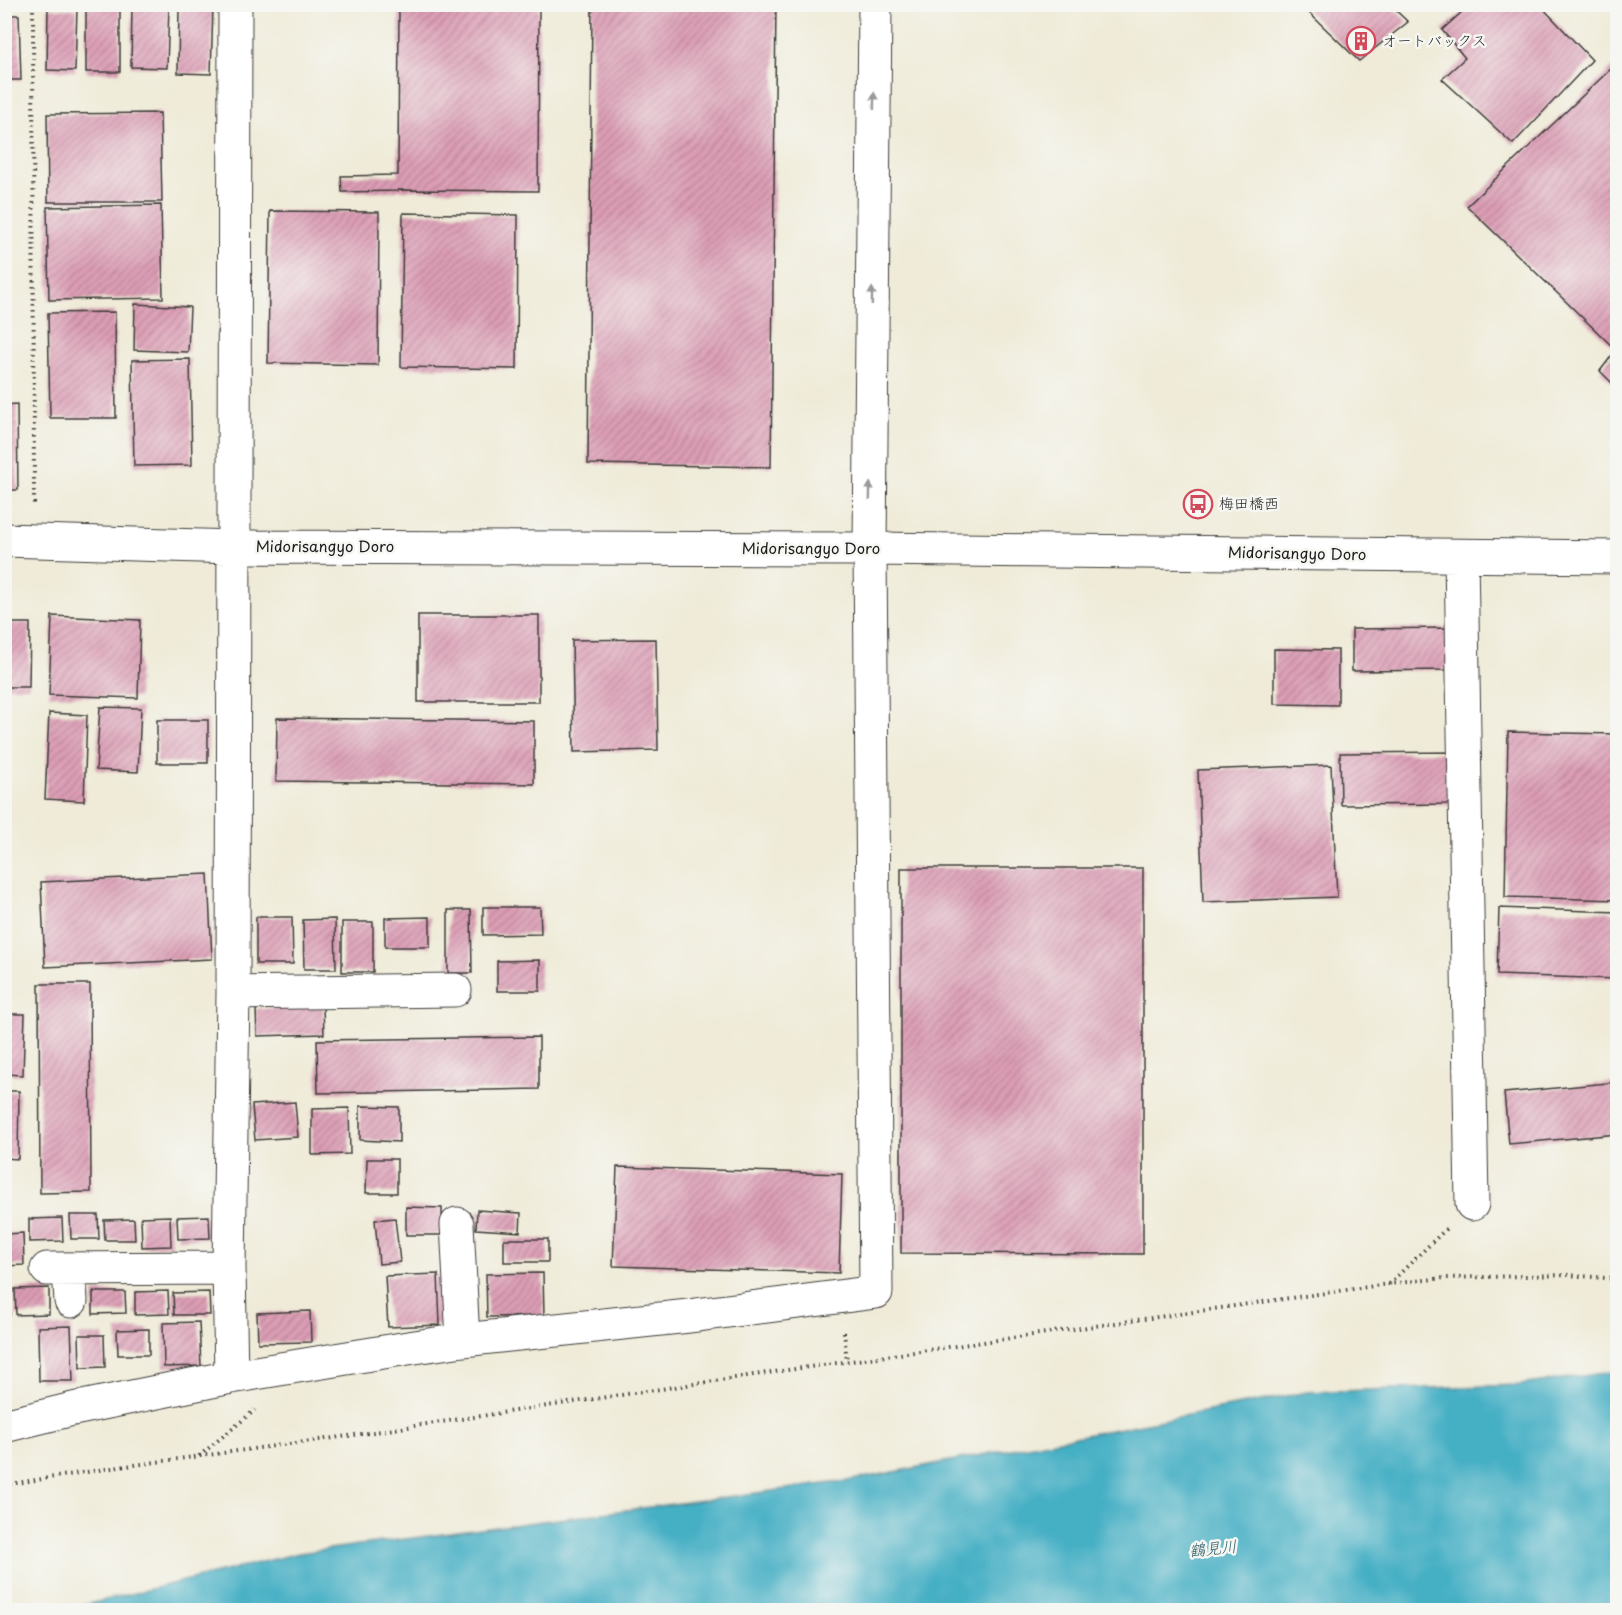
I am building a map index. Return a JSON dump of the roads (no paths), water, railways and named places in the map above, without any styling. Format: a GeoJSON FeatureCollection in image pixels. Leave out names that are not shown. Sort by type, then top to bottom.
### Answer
{"type":"FeatureCollection","features":[{"type":"Feature","properties":{"kind":"street"},"geometry":{"type":"LineString","coordinates":[[231,1377],[229,1268],[233,993],[235,4]]}},
{"type":"Feature","properties":{"kind":"street"},"geometry":{"type":"LineString","coordinates":[[4,1426],[73,1409],[231,1377],[463,1340],[689,1316],[876,1292],[870,549],[874,4]]}},
{"type":"Feature","properties":{"kind":"street","name":"Midorisangyo Doro"},"geometry":{"type":"LineString","coordinates":[[19,540],[234,547],[870,549],[1617,557]]}},
{"type":"Feature","properties":{"kind":"street"},"geometry":{"type":"LineString","coordinates":[[1461,556],[1472,1204]]}},
{"type":"Feature","properties":{"kind":"street"},"geometry":{"type":"LineString","coordinates":[[233,993],[455,990]]}},
{"type":"Feature","properties":{"kind":"street"},"geometry":{"type":"LineString","coordinates":[[457,1224],[463,1340]]}},
{"type":"Feature","properties":{"kind":"street"},"geometry":{"type":"LineString","coordinates":[[71,1301],[58,1269],[229,1268]]}},
{"type":"Feature","properties":{"kind":"water","name":"鶴見川"},"geometry":{"type":"Polygon","coordinates":[[[1617,1371],[1617,1610],[1577,1608],[1452,1610],[64,1610],[299,1553],[847,1481],[1307,1392],[1520,1385],[1617,1371]]]}},
{"type":"Feature","properties":{"kind":"place","name":"オートバックス"},"geometry":{"type":"Point","coordinates":[1361,41]}},
{"type":"Feature","properties":{"kind":"place","name":"梅田橋西"},"geometry":{"type":"Point","coordinates":[1198,504]}}]}
